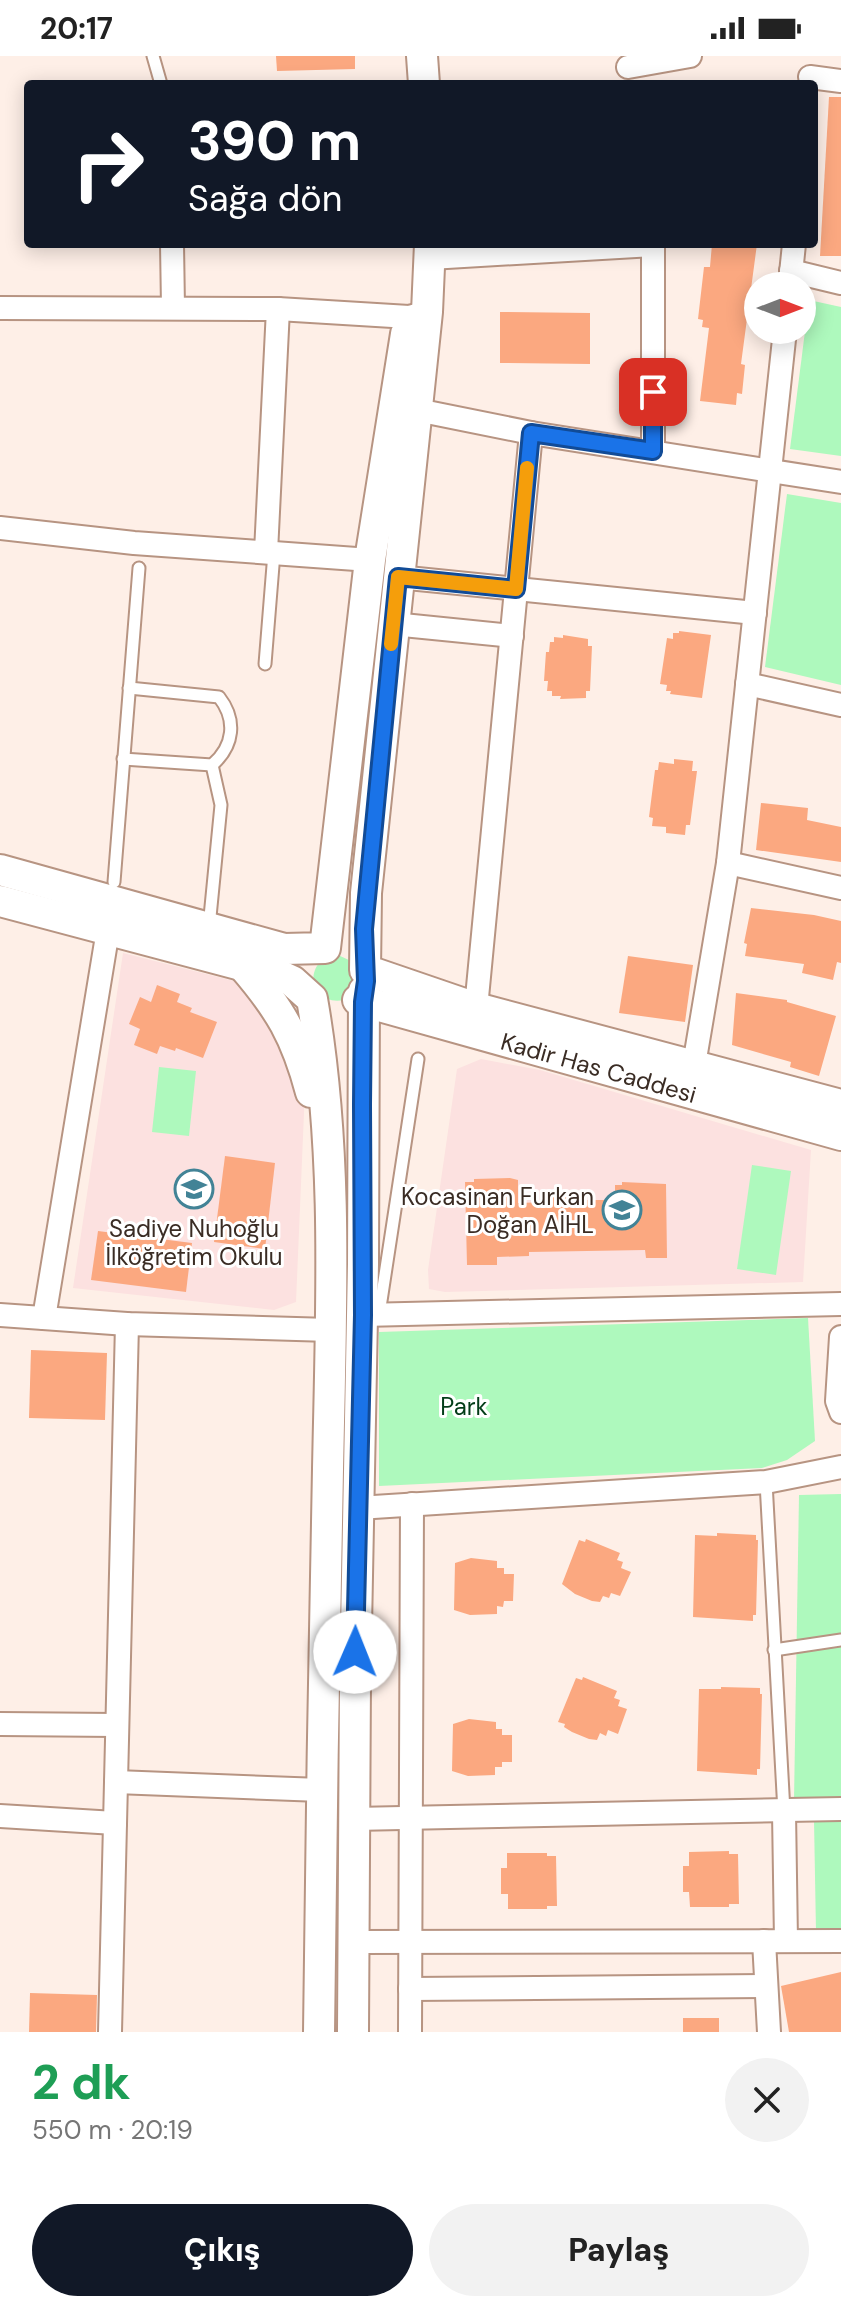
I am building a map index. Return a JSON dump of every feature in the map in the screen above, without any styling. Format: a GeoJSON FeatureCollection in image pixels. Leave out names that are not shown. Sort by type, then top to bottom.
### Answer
{"type":"FeatureCollection","features":[{"type":"Feature","properties":{"kind":"street"},"geometry":{"type":"LineString","coordinates":[[405,56],[405,80]]}},
{"type":"Feature","properties":{"kind":"street"},"geometry":{"type":"LineString","coordinates":[[422,56],[424,80]]}},
{"type":"Feature","properties":{"kind":"street"},"geometry":{"type":"LineString","coordinates":[[629,69],[690,56]]}},
{"type":"Feature","properties":{"kind":"street"},"geometry":{"type":"LineString","coordinates":[[810,72],[841,81]]}},
{"type":"Feature","properties":{"kind":"street"},"geometry":{"type":"LineString","coordinates":[[172,248],[173,307]]}},
{"type":"Feature","properties":{"kind":"street"},"geometry":{"type":"LineString","coordinates":[[353,2032],[358,1508],[371,1314],[363,991],[366,893],[417,410],[418,315],[424,249],[481,248]]}},
{"type":"Feature","properties":{"kind":"street"},"geometry":{"type":"LineString","coordinates":[[653,248],[653,451]]}},
{"type":"Feature","properties":{"kind":"street"},"geometry":{"type":"LineString","coordinates":[[792,272],[794,248]]}},
{"type":"Feature","properties":{"kind":"street"},"geometry":{"type":"LineString","coordinates":[[816,280],[841,283]]}},
{"type":"Feature","properties":{"kind":"street"},"geometry":{"type":"LineString","coordinates":[[0,308],[173,307],[418,315]]}},
{"type":"Feature","properties":{"kind":"street"},"geometry":{"type":"LineString","coordinates":[[270,553],[278,309]]}},
{"type":"Feature","properties":{"kind":"street"},"geometry":{"type":"LineString","coordinates":[[319,2032],[332,1277],[322,1063],[312,999],[306,990],[305,971],[309,961],[325,948],[370,560],[418,315]]}},
{"type":"Feature","properties":{"kind":"street"},"geometry":{"type":"LineString","coordinates":[[694,1065],[728,863],[784,344]]}},
{"type":"Feature","properties":{"kind":"street"},"geometry":{"type":"LineString","coordinates":[[417,410],[531,433],[841,482]]}},
{"type":"Feature","properties":{"kind":"street"},"geometry":{"type":"LineString","coordinates":[[476,1008],[531,433]]}},
{"type":"Feature","properties":{"kind":"street"},"geometry":{"type":"LineString","coordinates":[[0,528],[134,543],[370,560]]}},
{"type":"Feature","properties":{"kind":"street"},"geometry":{"type":"LineString","coordinates":[[398,577],[755,613]]}},
{"type":"Feature","properties":{"kind":"street"},"geometry":{"type":"LineString","coordinates":[[393,624],[512,636]]}},
{"type":"Feature","properties":{"kind":"street"},"geometry":{"type":"LineString","coordinates":[[747,684],[841,705]]}},
{"type":"Feature","properties":{"kind":"street"},"geometry":{"type":"LineString","coordinates":[[728,863],[841,888]]}},
{"type":"Feature","properties":{"kind":"street"},"geometry":{"type":"LineString","coordinates":[[0,870],[209,927],[282,962],[292,981],[329,1009],[339,1009],[363,991]]}},
{"type":"Feature","properties":{"kind":"street"},"geometry":{"type":"LineString","coordinates":[[0,901],[243,966],[282,962],[325,948],[344,948],[353,953],[363,991]]}},
{"type":"Feature","properties":{"kind":"street"},"geometry":{"type":"LineString","coordinates":[[44,1318],[108,930]]}},
{"type":"Feature","properties":{"kind":"street"},"geometry":{"type":"LineString","coordinates":[[243,966],[272,1000],[294,1037],[307,1077],[327,1166]]}},
{"type":"Feature","properties":{"kind":"street","name":"Kadir Has Caddesi"},"geometry":{"type":"LineString","coordinates":[[363,991],[476,1008],[841,1105]]}},
{"type":"Feature","properties":{"kind":"street","name":"Kadir Has Caddesi"},"geometry":{"type":"LineString","coordinates":[[363,991],[841,1135]]}},
{"type":"Feature","properties":{"kind":"street"},"geometry":{"type":"LineString","coordinates":[[371,1314],[841,1304]]}},
{"type":"Feature","properties":{"kind":"street"},"geometry":{"type":"LineString","coordinates":[[0,1315],[127,1324],[330,1330]]}},
{"type":"Feature","properties":{"kind":"street"},"geometry":{"type":"LineString","coordinates":[[110,2032],[127,1324]]}},
{"type":"Feature","properties":{"kind":"street"},"geometry":{"type":"LineString","coordinates":[[841,1337],[837,1401],[841,1412]]}},
{"type":"Feature","properties":{"kind":"street"},"geometry":{"type":"LineString","coordinates":[[358,1508],[766,1482],[841,1467]]}},
{"type":"Feature","properties":{"kind":"street"},"geometry":{"type":"LineString","coordinates":[[410,2032],[412,1504]]}},
{"type":"Feature","properties":{"kind":"street"},"geometry":{"type":"LineString","coordinates":[[0,1724],[117,1725]]}},
{"type":"Feature","properties":{"kind":"street"},"geometry":{"type":"LineString","coordinates":[[116,1782],[321,1790]]}},
{"type":"Feature","properties":{"kind":"street"},"geometry":{"type":"LineString","coordinates":[[354,1819],[841,1809]]}},
{"type":"Feature","properties":{"kind":"street"},"geometry":{"type":"LineString","coordinates":[[769,2032],[766,1986],[775,1941],[784,1812]]}},
{"type":"Feature","properties":{"kind":"street"},"geometry":{"type":"LineString","coordinates":[[0,1816],[115,1823]]}},
{"type":"Feature","properties":{"kind":"street"},"geometry":{"type":"LineString","coordinates":[[353,1942],[841,1941]]}},
{"type":"Feature","properties":{"kind":"street"},"geometry":{"type":"LineString","coordinates":[[410,1989],[766,1986]]}},
{"type":"Feature","properties":{"kind":"lane"},"geometry":{"type":"LineString","coordinates":[[153,56],[160,80]]}},
{"type":"Feature","properties":{"kind":"lane"},"geometry":{"type":"LineString","coordinates":[[265,664],[270,553]]}},
{"type":"Feature","properties":{"kind":"lane"},"geometry":{"type":"LineString","coordinates":[[114,882],[139,568]]}},
{"type":"Feature","properties":{"kind":"lane"},"geometry":{"type":"LineString","coordinates":[[129,688],[219,697],[229,713],[231,733],[225,751],[212,765]]}},
{"type":"Feature","properties":{"kind":"lane"},"geometry":{"type":"LineString","coordinates":[[123,759],[212,765]]}},
{"type":"Feature","properties":{"kind":"lane"},"geometry":{"type":"LineString","coordinates":[[209,927],[221,805],[212,765]]}},
{"type":"Feature","properties":{"kind":"lane"},"geometry":{"type":"LineString","coordinates":[[371,1314],[418,1059]]}},
{"type":"Feature","properties":{"kind":"lane"},"geometry":{"type":"LineString","coordinates":[[766,1482],[784,1812]]}},
{"type":"Feature","properties":{"kind":"lane"},"geometry":{"type":"LineString","coordinates":[[774,1650],[841,1640]]}},
{"type":"Feature","properties":{"kind":"shaded area","name":"Sadiye Nuhoğlu İlköğretim Okulu"},"geometry":{"type":"Polygon","coordinates":[[[123,953],[242,983],[305,1089],[296,1302],[274,1310],[73,1288],[123,953]]]}},
{"type":"Feature","properties":{"kind":"shaded area","name":"Kocasinan Furkan Doğan AİHL"},"geometry":{"type":"Polygon","coordinates":[[[481,1059],[540,1070],[811,1150],[803,1282],[445,1292],[429,1289],[428,1270],[457,1069],[481,1059]]]}},
{"type":"Feature","properties":{"kind":"green space"},"geometry":{"type":"Polygon","coordinates":[[[816,302],[841,307],[841,456],[790,449],[803,344],[816,344],[816,302]]]}},
{"type":"Feature","properties":{"kind":"green space"},"geometry":{"type":"Polygon","coordinates":[[[787,494],[841,503],[841,685],[765,667],[787,494]]]}},
{"type":"Feature","properties":{"kind":"green space"},"geometry":{"type":"Polygon","coordinates":[[[338,955],[351,961],[359,974],[344,1000],[332,1000],[317,990],[314,972],[326,958],[338,955]]]}},
{"type":"Feature","properties":{"kind":"green space"},"geometry":{"type":"Polygon","coordinates":[[[159,1067],[196,1071],[189,1136],[152,1132],[159,1067]]]}},
{"type":"Feature","properties":{"kind":"green space"},"geometry":{"type":"Polygon","coordinates":[[[752,1165],[791,1171],[776,1275],[737,1269],[752,1165]]]}},
{"type":"Feature","properties":{"kind":"green space","name":"Park"},"geometry":{"type":"Polygon","coordinates":[[[808,1318],[815,1441],[787,1460],[762,1468],[379,1486],[379,1332],[808,1318]]]}},
{"type":"Feature","properties":{"kind":"green space"},"geometry":{"type":"Polygon","coordinates":[[[841,1494],[841,1800],[794,1801],[799,1495],[841,1494]]]}},
{"type":"Feature","properties":{"kind":"green space"},"geometry":{"type":"Polygon","coordinates":[[[814,1820],[841,1820],[841,1930],[816,1932],[814,1820]]]}},
{"type":"Feature","properties":{"kind":"building"},"geometry":{"type":"Polygon","coordinates":[[[276,56],[355,56],[355,69],[277,71],[276,56]]]}},
{"type":"Feature","properties":{"kind":"building"},"geometry":{"type":"Polygon","coordinates":[[[829,97],[841,97],[841,256],[820,256],[829,97]]]}},
{"type":"Feature","properties":{"kind":"building"},"geometry":{"type":"Polygon","coordinates":[[[712,248],[756,248],[753,272],[744,272],[741,364],[745,365],[742,394],[737,393],[736,405],[700,401],[709,328],[702,327],[703,320],[698,319],[704,267],[710,267],[712,248]]]}},
{"type":"Feature","properties":{"kind":"building"},"geometry":{"type":"Polygon","coordinates":[[[500,312],[590,313],[590,364],[500,363],[500,312]]]}},
{"type":"Feature","properties":{"kind":"building"},"geometry":{"type":"Polygon","coordinates":[[[673,633],[711,635],[702,698],[670,694],[671,691],[666,691],[667,685],[660,684],[667,638],[673,639],[673,633]]]}},
{"type":"Feature","properties":{"kind":"building"},"geometry":{"type":"Polygon","coordinates":[[[563,635],[588,639],[588,646],[592,646],[590,691],[586,691],[586,698],[560,699],[561,696],[552,696],[552,691],[547,691],[548,681],[544,681],[546,652],[549,652],[554,637],[563,638],[563,635]]]}},
{"type":"Feature","properties":{"kind":"building"},"geometry":{"type":"Polygon","coordinates":[[[674,759],[693,761],[692,771],[697,771],[690,825],[686,825],[685,835],[666,833],[666,827],[652,826],[653,818],[649,817],[655,770],[658,770],[659,762],[674,764],[674,759]]]}},
{"type":"Feature","properties":{"kind":"building"},"geometry":{"type":"Polygon","coordinates":[[[761,803],[808,808],[807,820],[841,827],[841,862],[756,850],[761,803]]]}},
{"type":"Feature","properties":{"kind":"building"},"geometry":{"type":"Polygon","coordinates":[[[751,908],[841,921],[841,963],[837,962],[833,980],[802,973],[804,964],[745,956],[747,944],[744,943],[751,908]]]}},
{"type":"Feature","properties":{"kind":"building"},"geometry":{"type":"Polygon","coordinates":[[[628,956],[693,965],[685,1022],[619,1013],[628,956]]]}},
{"type":"Feature","properties":{"kind":"building"},"geometry":{"type":"Polygon","coordinates":[[[157,985],[180,994],[177,1002],[192,1008],[190,1012],[217,1022],[203,1058],[176,1048],[175,1051],[160,1046],[157,1054],[134,1045],[140,1029],[129,1024],[140,997],[151,1002],[157,985]]]}},
{"type":"Feature","properties":{"kind":"building"},"geometry":{"type":"Polygon","coordinates":[[[736,993],[787,1000],[836,1016],[819,1076],[790,1067],[791,1062],[732,1045],[736,993]]]}},
{"type":"Feature","properties":{"kind":"building"},"geometry":{"type":"Polygon","coordinates":[[[225,1156],[275,1163],[265,1249],[214,1242],[225,1156]]]}},
{"type":"Feature","properties":{"kind":"building"},"geometry":{"type":"Polygon","coordinates":[[[518,1180],[518,1203],[549,1202],[549,1192],[583,1192],[583,1200],[615,1200],[615,1185],[622,1185],[622,1182],[666,1184],[667,1258],[646,1258],[645,1250],[529,1252],[529,1256],[497,1257],[497,1265],[467,1265],[465,1182],[518,1180]]]}},
{"type":"Feature","properties":{"kind":"building"},"geometry":{"type":"Polygon","coordinates":[[[98,1231],[192,1243],[186,1292],[91,1280],[98,1231]]]}},
{"type":"Feature","properties":{"kind":"building"},"geometry":{"type":"Polygon","coordinates":[[[31,1350],[107,1353],[105,1420],[29,1418],[31,1350]]]}},
{"type":"Feature","properties":{"kind":"building"},"geometry":{"type":"Polygon","coordinates":[[[717,1533],[756,1535],[756,1615],[753,1615],[753,1621],[693,1617],[695,1535],[717,1536],[717,1533]]]}},
{"type":"Feature","properties":{"kind":"building"},"geometry":{"type":"Polygon","coordinates":[[[586,1539],[620,1553],[617,1560],[623,1562],[621,1568],[631,1572],[620,1596],[611,1593],[609,1598],[603,1596],[600,1602],[592,1601],[562,1584],[579,1540],[585,1542],[586,1539]]]}},
{"type":"Feature","properties":{"kind":"building"},"geometry":{"type":"Polygon","coordinates":[[[471,1558],[497,1561],[497,1568],[504,1568],[504,1574],[514,1574],[513,1601],[504,1601],[503,1607],[497,1606],[497,1614],[470,1615],[454,1610],[455,1563],[471,1558]]]}},
{"type":"Feature","properties":{"kind":"building"},"geometry":{"type":"Polygon","coordinates":[[[583,1677],[617,1691],[614,1698],[620,1700],[618,1706],[627,1709],[618,1734],[608,1730],[606,1736],[600,1733],[597,1740],[589,1739],[558,1722],[576,1678],[582,1680],[583,1677]]]}},
{"type":"Feature","properties":{"kind":"building"},"geometry":{"type":"Polygon","coordinates":[[[760,1688],[760,1769],[757,1769],[757,1775],[697,1771],[699,1689],[760,1688]]]}},
{"type":"Feature","properties":{"kind":"building"},"geometry":{"type":"Polygon","coordinates":[[[469,1719],[496,1722],[496,1729],[502,1729],[502,1735],[512,1735],[512,1762],[502,1762],[502,1767],[495,1767],[495,1775],[468,1776],[452,1771],[453,1724],[469,1719]]]}},
{"type":"Feature","properties":{"kind":"building"},"geometry":{"type":"Polygon","coordinates":[[[729,1851],[729,1854],[738,1854],[739,1904],[690,1907],[689,1892],[683,1892],[683,1866],[689,1866],[689,1852],[729,1851]]]}},
{"type":"Feature","properties":{"kind":"building"},"geometry":{"type":"Polygon","coordinates":[[[507,1853],[547,1853],[547,1856],[556,1856],[557,1906],[508,1909],[508,1894],[501,1894],[501,1868],[507,1868],[507,1853]]]}},
{"type":"Feature","properties":{"kind":"building"},"geometry":{"type":"Polygon","coordinates":[[[841,1972],[841,2032],[789,2032],[781,1986],[841,1972]]]}},
{"type":"Feature","properties":{"kind":"building"},"geometry":{"type":"Polygon","coordinates":[[[30,1993],[97,1995],[96,2032],[29,2032],[30,1993]]]}},
{"type":"Feature","properties":{"kind":"building"},"geometry":{"type":"Polygon","coordinates":[[[683,2018],[719,2018],[719,2032],[683,2032],[683,2018]]]}},
{"type":"Feature","properties":{"kind":"slow traffic"},"geometry":{"type":"LineString","coordinates":[[391,644],[398,577],[516,589],[527,468]]}},
{"type":"Feature","properties":{"kind":"place","name":"Sadiye Nuhoğlu İlköğretim Okulu"},"geometry":{"type":"Point","coordinates":[194,1189]}},
{"type":"Feature","properties":{"kind":"place","name":"Kocasinan Furkan Doğan AİHL"},"geometry":{"type":"Point","coordinates":[622,1210]}},
{"type":"Feature","properties":{"kind":"route"},"geometry":{"type":"LineString","coordinates":[[355,1652],[363,1315],[364,929],[398,577],[516,589],[531,433],[653,451],[653,392]]}}]}
